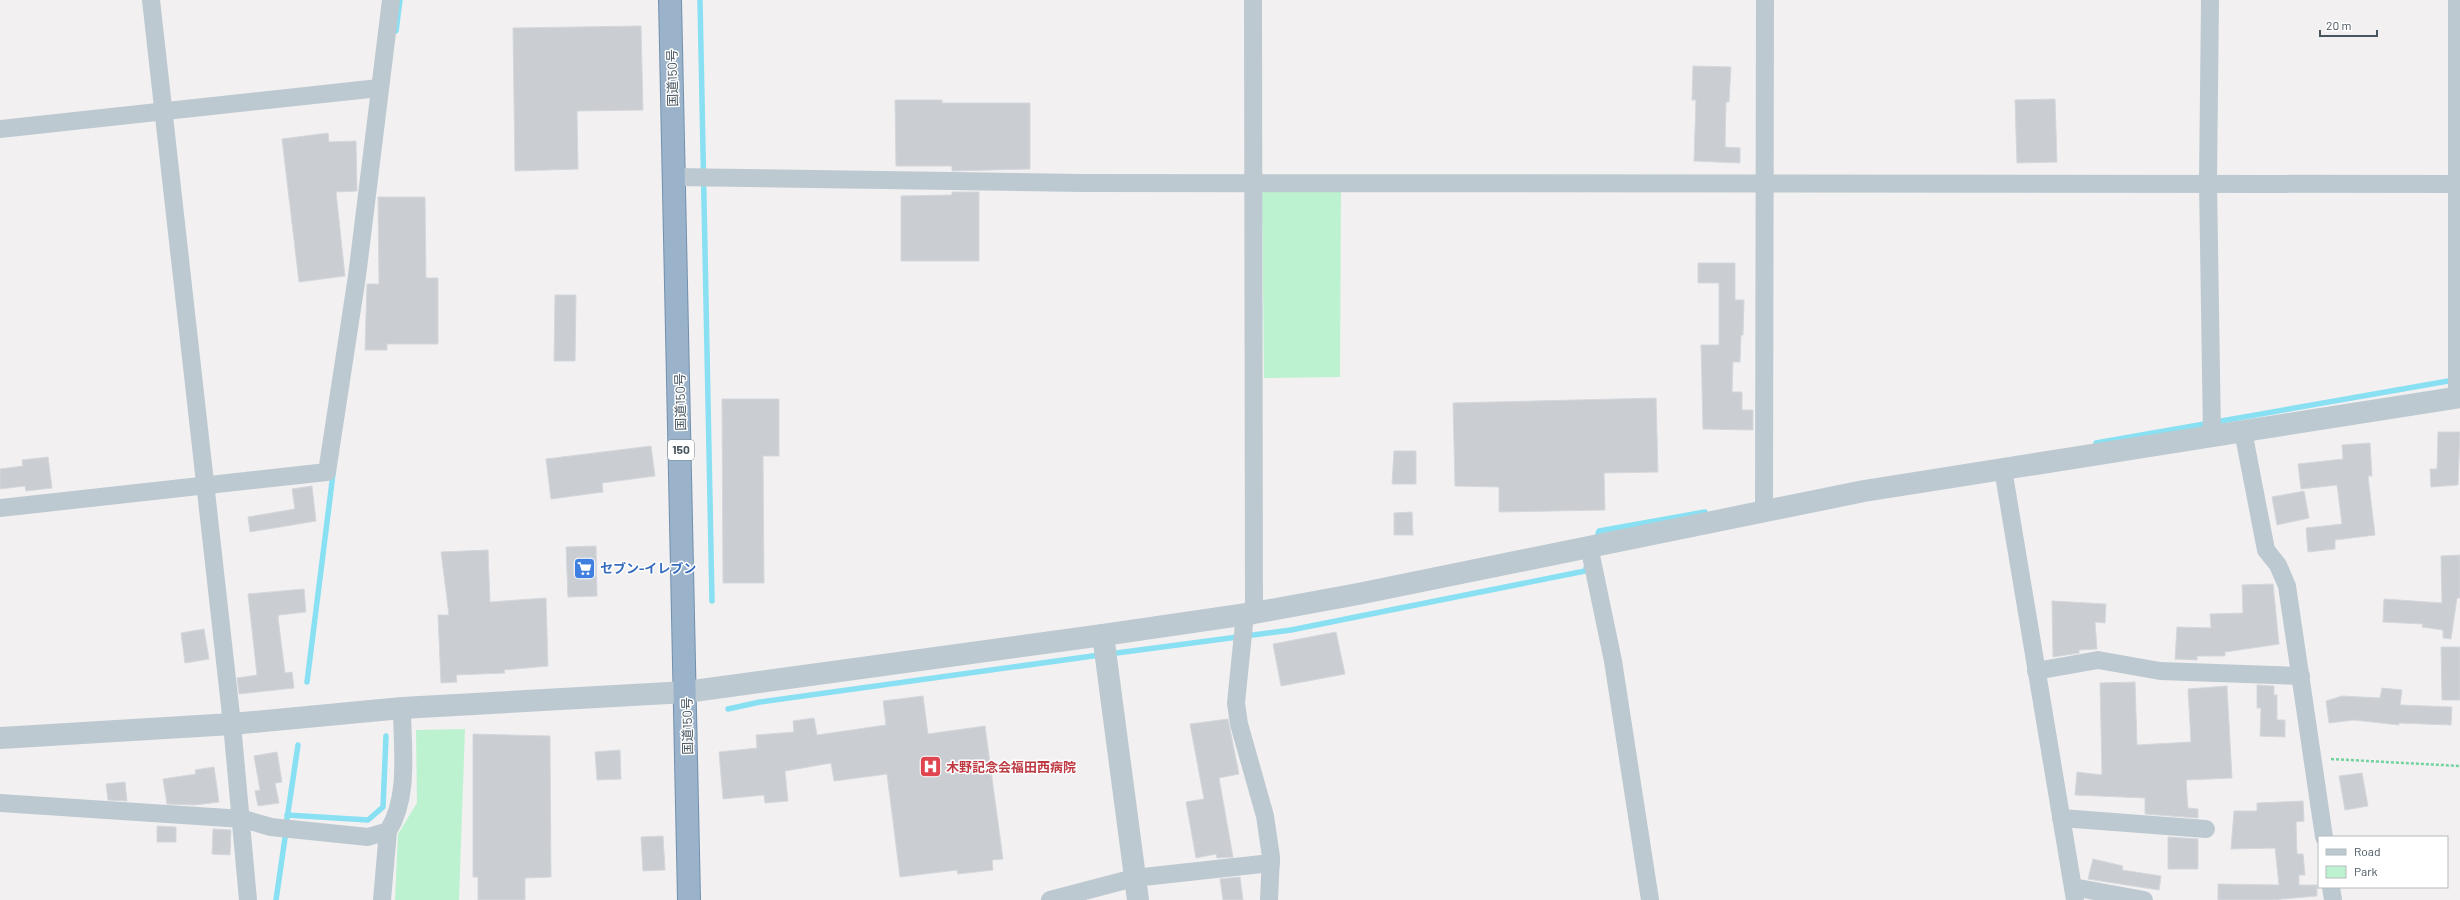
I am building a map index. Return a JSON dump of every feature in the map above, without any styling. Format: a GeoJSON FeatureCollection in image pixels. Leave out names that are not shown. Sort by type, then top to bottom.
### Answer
{"type":"FeatureCollection","features":[{"type":"Feature","properties":{"kind":"highway","name":"国道150号"},"geometry":{"type":"LineString","coordinates":[[670,0],[686,692],[689,900]]}},
{"type":"Feature","properties":{"kind":"street"},"geometry":{"type":"LineString","coordinates":[[151,0],[243,819],[248,900]]}},
{"type":"Feature","properties":{"kind":"street"},"geometry":{"type":"LineString","coordinates":[[0,508],[327,472],[357,276],[391,0]]}},
{"type":"Feature","properties":{"kind":"street"},"geometry":{"type":"LineString","coordinates":[[1253,0],[1249,614],[1236,703],[1239,724],[1265,816],[1271,863],[1269,900]]}},
{"type":"Feature","properties":{"kind":"street"},"geometry":{"type":"LineString","coordinates":[[1764,510],[1763,184],[1765,0]]}},
{"type":"Feature","properties":{"kind":"street"},"geometry":{"type":"LineString","coordinates":[[2210,0],[2208,182],[2212,436]]}},
{"type":"Feature","properties":{"kind":"street"},"geometry":{"type":"LineString","coordinates":[[0,738],[232,724],[402,708],[686,692],[1103,635],[1249,614],[1358,594],[1764,510],[1864,491],[2459,397],[2457,0]]}},
{"type":"Feature","properties":{"kind":"street"},"geometry":{"type":"LineString","coordinates":[[0,129],[163,110],[379,88]]}},
{"type":"Feature","properties":{"kind":"street"},"geometry":{"type":"LineString","coordinates":[[675,177],[1082,183],[1253,182],[1763,184],[2208,182],[2458,184]]}},
{"type":"Feature","properties":{"kind":"street"},"geometry":{"type":"LineString","coordinates":[[2243,431],[2266,550],[2278,565],[2287,586],[2324,836]]}},
{"type":"Feature","properties":{"kind":"street"},"geometry":{"type":"LineString","coordinates":[[2003,469],[2074,893],[2144,900]]}},
{"type":"Feature","properties":{"kind":"street"},"geometry":{"type":"LineString","coordinates":[[1589,546],[1613,662],[1650,900]]}},
{"type":"Feature","properties":{"kind":"street"},"geometry":{"type":"LineString","coordinates":[[1103,635],[1138,900]]}},
{"type":"Feature","properties":{"kind":"street"},"geometry":{"type":"LineString","coordinates":[[2036,671],[2098,660],[2160,671],[2301,676]]}},
{"type":"Feature","properties":{"kind":"street"},"geometry":{"type":"LineString","coordinates":[[382,900],[388,831],[396,818],[402,794],[402,708]]}},
{"type":"Feature","properties":{"kind":"street"},"geometry":{"type":"LineString","coordinates":[[0,803],[243,819],[271,827],[368,837],[388,831]]}},
{"type":"Feature","properties":{"kind":"street"},"geometry":{"type":"LineString","coordinates":[[2061,818],[2206,829]]}},
{"type":"Feature","properties":{"kind":"street"},"geometry":{"type":"LineString","coordinates":[[1050,900],[1134,878],[1271,863]]}},
{"type":"Feature","properties":{"kind":"street"},"geometry":{"type":"LineString","coordinates":[[2332,888],[2333,900]]}},
{"type":"Feature","properties":{"kind":"path"},"geometry":{"type":"LineString","coordinates":[[2313,758],[2460,766]]}},
{"type":"Feature","properties":{"kind":"green space"},"geometry":{"type":"Polygon","coordinates":[[[1262,191],[1341,191],[1340,377],[1264,378],[1262,191]]]}},
{"type":"Feature","properties":{"kind":"green space"},"geometry":{"type":"Polygon","coordinates":[[[465,729],[459,900],[395,900],[398,834],[417,803],[416,730],[465,729]]]}},
{"type":"Feature","properties":{"kind":"building"},"geometry":{"type":"Polygon","coordinates":[[[641,26],[643,110],[577,111],[578,169],[515,171],[513,28],[641,26]]]}},
{"type":"Feature","properties":{"kind":"building"},"geometry":{"type":"Polygon","coordinates":[[[1693,66],[1731,67],[1729,102],[1726,102],[1725,147],[1740,148],[1740,163],[1694,161],[1696,100],[1692,100],[1693,66]]]}},
{"type":"Feature","properties":{"kind":"building"},"geometry":{"type":"Polygon","coordinates":[[[2055,99],[2057,162],[2017,163],[2015,100],[2055,99]]]}},
{"type":"Feature","properties":{"kind":"building"},"geometry":{"type":"Polygon","coordinates":[[[895,100],[942,100],[942,103],[1030,103],[1030,169],[952,171],[952,166],[896,166],[895,100]]]}},
{"type":"Feature","properties":{"kind":"building"},"geometry":{"type":"Polygon","coordinates":[[[328,133],[329,142],[356,141],[357,191],[336,192],[345,276],[299,282],[282,139],[328,133]]]}},
{"type":"Feature","properties":{"kind":"building"},"geometry":{"type":"Polygon","coordinates":[[[952,192],[979,192],[979,261],[901,261],[901,196],[952,195],[952,192]]]}},
{"type":"Feature","properties":{"kind":"building"},"geometry":{"type":"Polygon","coordinates":[[[378,197],[425,197],[426,278],[438,278],[438,344],[387,344],[387,350],[365,350],[367,284],[379,284],[378,197]]]}},
{"type":"Feature","properties":{"kind":"building"},"geometry":{"type":"Polygon","coordinates":[[[1698,263],[1735,263],[1735,300],[1744,300],[1743,335],[1741,335],[1740,362],[1733,362],[1732,392],[1742,392],[1742,410],[1753,410],[1753,430],[1703,429],[1701,345],[1719,345],[1719,283],[1698,283],[1698,263]]]}},
{"type":"Feature","properties":{"kind":"building"},"geometry":{"type":"Polygon","coordinates":[[[555,295],[576,295],[575,361],[554,361],[555,295]]]}},
{"type":"Feature","properties":{"kind":"building"},"geometry":{"type":"Polygon","coordinates":[[[1656,398],[1658,472],[1604,473],[1605,510],[1499,512],[1499,487],[1455,486],[1453,403],[1656,398]]]}},
{"type":"Feature","properties":{"kind":"building"},"geometry":{"type":"Polygon","coordinates":[[[722,399],[779,399],[779,456],[763,456],[764,583],[723,583],[722,399]]]}},
{"type":"Feature","properties":{"kind":"building"},"geometry":{"type":"Polygon","coordinates":[[[2438,432],[2460,432],[2458,485],[2431,487],[2430,469],[2437,469],[2438,432]]]}},
{"type":"Feature","properties":{"kind":"building"},"geometry":{"type":"Polygon","coordinates":[[[2370,443],[2372,476],[2368,476],[2375,535],[2335,540],[2335,549],[2308,552],[2306,528],[2342,524],[2337,485],[2301,489],[2298,464],[2343,459],[2342,445],[2370,443]]]}},
{"type":"Feature","properties":{"kind":"building"},"geometry":{"type":"Polygon","coordinates":[[[651,446],[655,476],[602,483],[603,492],[551,499],[546,459],[651,446]]]}},
{"type":"Feature","properties":{"kind":"building"},"geometry":{"type":"Polygon","coordinates":[[[1394,451],[1416,451],[1416,484],[1392,484],[1394,451]]]}},
{"type":"Feature","properties":{"kind":"building"},"geometry":{"type":"Polygon","coordinates":[[[48,457],[52,488],[26,491],[25,486],[0,489],[0,469],[23,466],[22,460],[48,457]]]}},
{"type":"Feature","properties":{"kind":"building"},"geometry":{"type":"Polygon","coordinates":[[[312,486],[316,521],[250,532],[248,517],[295,509],[292,489],[312,486]]]}},
{"type":"Feature","properties":{"kind":"building"},"geometry":{"type":"Polygon","coordinates":[[[2304,491],[2309,518],[2277,525],[2272,497],[2304,491]]]}},
{"type":"Feature","properties":{"kind":"building"},"geometry":{"type":"Polygon","coordinates":[[[1412,512],[1413,535],[1394,535],[1394,513],[1412,512]]]}},
{"type":"Feature","properties":{"kind":"building"},"geometry":{"type":"Polygon","coordinates":[[[596,546],[597,596],[568,597],[566,547],[596,546]]]}},
{"type":"Feature","properties":{"kind":"building"},"geometry":{"type":"Polygon","coordinates":[[[488,550],[490,602],[546,598],[548,666],[504,670],[505,673],[456,675],[457,682],[441,683],[438,615],[449,615],[441,552],[488,550]]]}},
{"type":"Feature","properties":{"kind":"building"},"geometry":{"type":"Polygon","coordinates":[[[2460,555],[2460,598],[2457,598],[2451,639],[2443,638],[2443,630],[2422,627],[2423,624],[2383,622],[2384,599],[2442,603],[2441,556],[2460,555]]]}},
{"type":"Feature","properties":{"kind":"building"},"geometry":{"type":"Polygon","coordinates":[[[2273,584],[2279,644],[2225,652],[2225,656],[2197,656],[2197,660],[2175,659],[2177,627],[2211,628],[2210,614],[2243,613],[2242,585],[2273,584]]]}},
{"type":"Feature","properties":{"kind":"building"},"geometry":{"type":"Polygon","coordinates":[[[304,589],[306,612],[279,615],[278,618],[285,673],[292,672],[294,688],[239,694],[237,678],[257,675],[248,594],[304,589]]]}},
{"type":"Feature","properties":{"kind":"building"},"geometry":{"type":"Polygon","coordinates":[[[2052,601],[2106,604],[2105,623],[2095,622],[2097,649],[2079,650],[2079,653],[2053,657],[2052,601]]]}},
{"type":"Feature","properties":{"kind":"building"},"geometry":{"type":"Polygon","coordinates":[[[204,629],[209,659],[185,663],[181,633],[204,629]]]}},
{"type":"Feature","properties":{"kind":"building"},"geometry":{"type":"Polygon","coordinates":[[[1336,632],[1345,674],[1281,686],[1273,644],[1336,632]]]}},
{"type":"Feature","properties":{"kind":"building"},"geometry":{"type":"Polygon","coordinates":[[[2441,647],[2460,647],[2460,700],[2442,700],[2441,647]]]}},
{"type":"Feature","properties":{"kind":"building"},"geometry":{"type":"Polygon","coordinates":[[[2135,682],[2137,745],[2191,742],[2188,689],[2227,686],[2232,778],[2186,780],[2188,808],[2198,809],[2198,818],[2145,814],[2145,798],[2075,795],[2077,772],[2102,775],[2100,683],[2135,682]]]}},
{"type":"Feature","properties":{"kind":"building"},"geometry":{"type":"Polygon","coordinates":[[[2257,685],[2274,686],[2274,695],[2277,695],[2277,720],[2285,720],[2285,737],[2260,736],[2261,708],[2257,708],[2257,685]]]}},
{"type":"Feature","properties":{"kind":"building"},"geometry":{"type":"Polygon","coordinates":[[[2382,688],[2402,690],[2400,705],[2452,707],[2451,725],[2399,723],[2399,725],[2354,720],[2329,723],[2326,701],[2342,696],[2380,698],[2382,688]]]}},
{"type":"Feature","properties":{"kind":"building"},"geometry":{"type":"Polygon","coordinates":[[[923,696],[928,734],[985,726],[1003,859],[992,860],[993,870],[958,874],[957,870],[900,877],[887,774],[834,781],[831,763],[785,771],[788,801],[765,803],[764,795],[723,799],[719,752],[757,748],[756,735],[794,732],[793,721],[814,718],[817,735],[886,725],[883,701],[923,696]]]}},
{"type":"Feature","properties":{"kind":"building"},"geometry":{"type":"Polygon","coordinates":[[[1228,719],[1239,774],[1219,778],[1233,857],[1217,858],[1216,854],[1196,858],[1186,802],[1204,799],[1190,724],[1228,719]]]}},
{"type":"Feature","properties":{"kind":"building"},"geometry":{"type":"Polygon","coordinates":[[[473,734],[550,736],[551,877],[525,878],[525,900],[478,900],[478,877],[473,877],[473,734]]]}},
{"type":"Feature","properties":{"kind":"building"},"geometry":{"type":"Polygon","coordinates":[[[620,750],[621,779],[597,780],[595,752],[620,750]]]}},
{"type":"Feature","properties":{"kind":"building"},"geometry":{"type":"Polygon","coordinates":[[[277,752],[282,782],[275,783],[279,803],[258,806],[255,791],[260,790],[254,756],[277,752]]]}},
{"type":"Feature","properties":{"kind":"building"},"geometry":{"type":"Polygon","coordinates":[[[214,767],[219,802],[195,805],[167,804],[163,779],[196,774],[195,770],[214,767]]]}},
{"type":"Feature","properties":{"kind":"building"},"geometry":{"type":"Polygon","coordinates":[[[2362,773],[2368,806],[2345,810],[2339,776],[2362,773]]]}},
{"type":"Feature","properties":{"kind":"building"},"geometry":{"type":"Polygon","coordinates":[[[125,782],[127,801],[108,800],[106,784],[125,782]]]}},
{"type":"Feature","properties":{"kind":"building"},"geometry":{"type":"Polygon","coordinates":[[[2303,801],[2304,821],[2296,822],[2297,854],[2303,854],[2305,875],[2299,875],[2299,885],[2317,885],[2317,896],[2271,900],[2218,900],[2218,884],[2279,885],[2275,848],[2231,849],[2234,811],[2257,811],[2257,803],[2303,801]]]}},
{"type":"Feature","properties":{"kind":"building"},"geometry":{"type":"Polygon","coordinates":[[[157,826],[176,827],[176,842],[157,842],[157,826]]]}},
{"type":"Feature","properties":{"kind":"building"},"geometry":{"type":"Polygon","coordinates":[[[213,829],[231,830],[230,855],[212,854],[213,829]]]}},
{"type":"Feature","properties":{"kind":"building"},"geometry":{"type":"Polygon","coordinates":[[[663,836],[665,870],[643,871],[641,837],[663,836]]]}},
{"type":"Feature","properties":{"kind":"building"},"geometry":{"type":"Polygon","coordinates":[[[2168,837],[2198,839],[2198,869],[2168,869],[2168,837]]]}},
{"type":"Feature","properties":{"kind":"building"},"geometry":{"type":"Polygon","coordinates":[[[2093,859],[2123,866],[2122,870],[2161,876],[2159,890],[2088,879],[2093,859]]]}},
{"type":"Feature","properties":{"kind":"building"},"geometry":{"type":"Polygon","coordinates":[[[1240,877],[1243,900],[1223,900],[1220,879],[1240,877]]]}},
{"type":"Feature","properties":{"kind":"waterway"},"geometry":{"type":"LineString","coordinates":[[396,31],[400,0]]}},
{"type":"Feature","properties":{"kind":"waterway"},"geometry":{"type":"LineString","coordinates":[[700,0],[712,601]]}},
{"type":"Feature","properties":{"kind":"waterway"},"geometry":{"type":"LineString","coordinates":[[2096,443],[2454,380]]}},
{"type":"Feature","properties":{"kind":"waterway"},"geometry":{"type":"LineString","coordinates":[[307,682],[333,474]]}},
{"type":"Feature","properties":{"kind":"waterway"},"geometry":{"type":"LineString","coordinates":[[1596,540],[1599,531],[1705,512]]}},
{"type":"Feature","properties":{"kind":"waterway"},"geometry":{"type":"LineString","coordinates":[[1109,654],[1291,630],[1585,571],[1587,565]]}},
{"type":"Feature","properties":{"kind":"waterway"},"geometry":{"type":"LineString","coordinates":[[728,709],[760,702],[1100,655]]}},
{"type":"Feature","properties":{"kind":"waterway"},"geometry":{"type":"LineString","coordinates":[[287,815],[368,820],[383,807],[386,736]]}},
{"type":"Feature","properties":{"kind":"waterway"},"geometry":{"type":"LineString","coordinates":[[287,819],[298,745]]}},
{"type":"Feature","properties":{"kind":"waterway"},"geometry":{"type":"LineString","coordinates":[[276,900],[286,831]]}},
{"type":"Feature","properties":{"kind":"place","name":"セブン-イレブン"},"geometry":{"type":"Point","coordinates":[584,568]}},
{"type":"Feature","properties":{"kind":"place","name":"木野記念会福田西病院"},"geometry":{"type":"Point","coordinates":[931,767]}}]}
